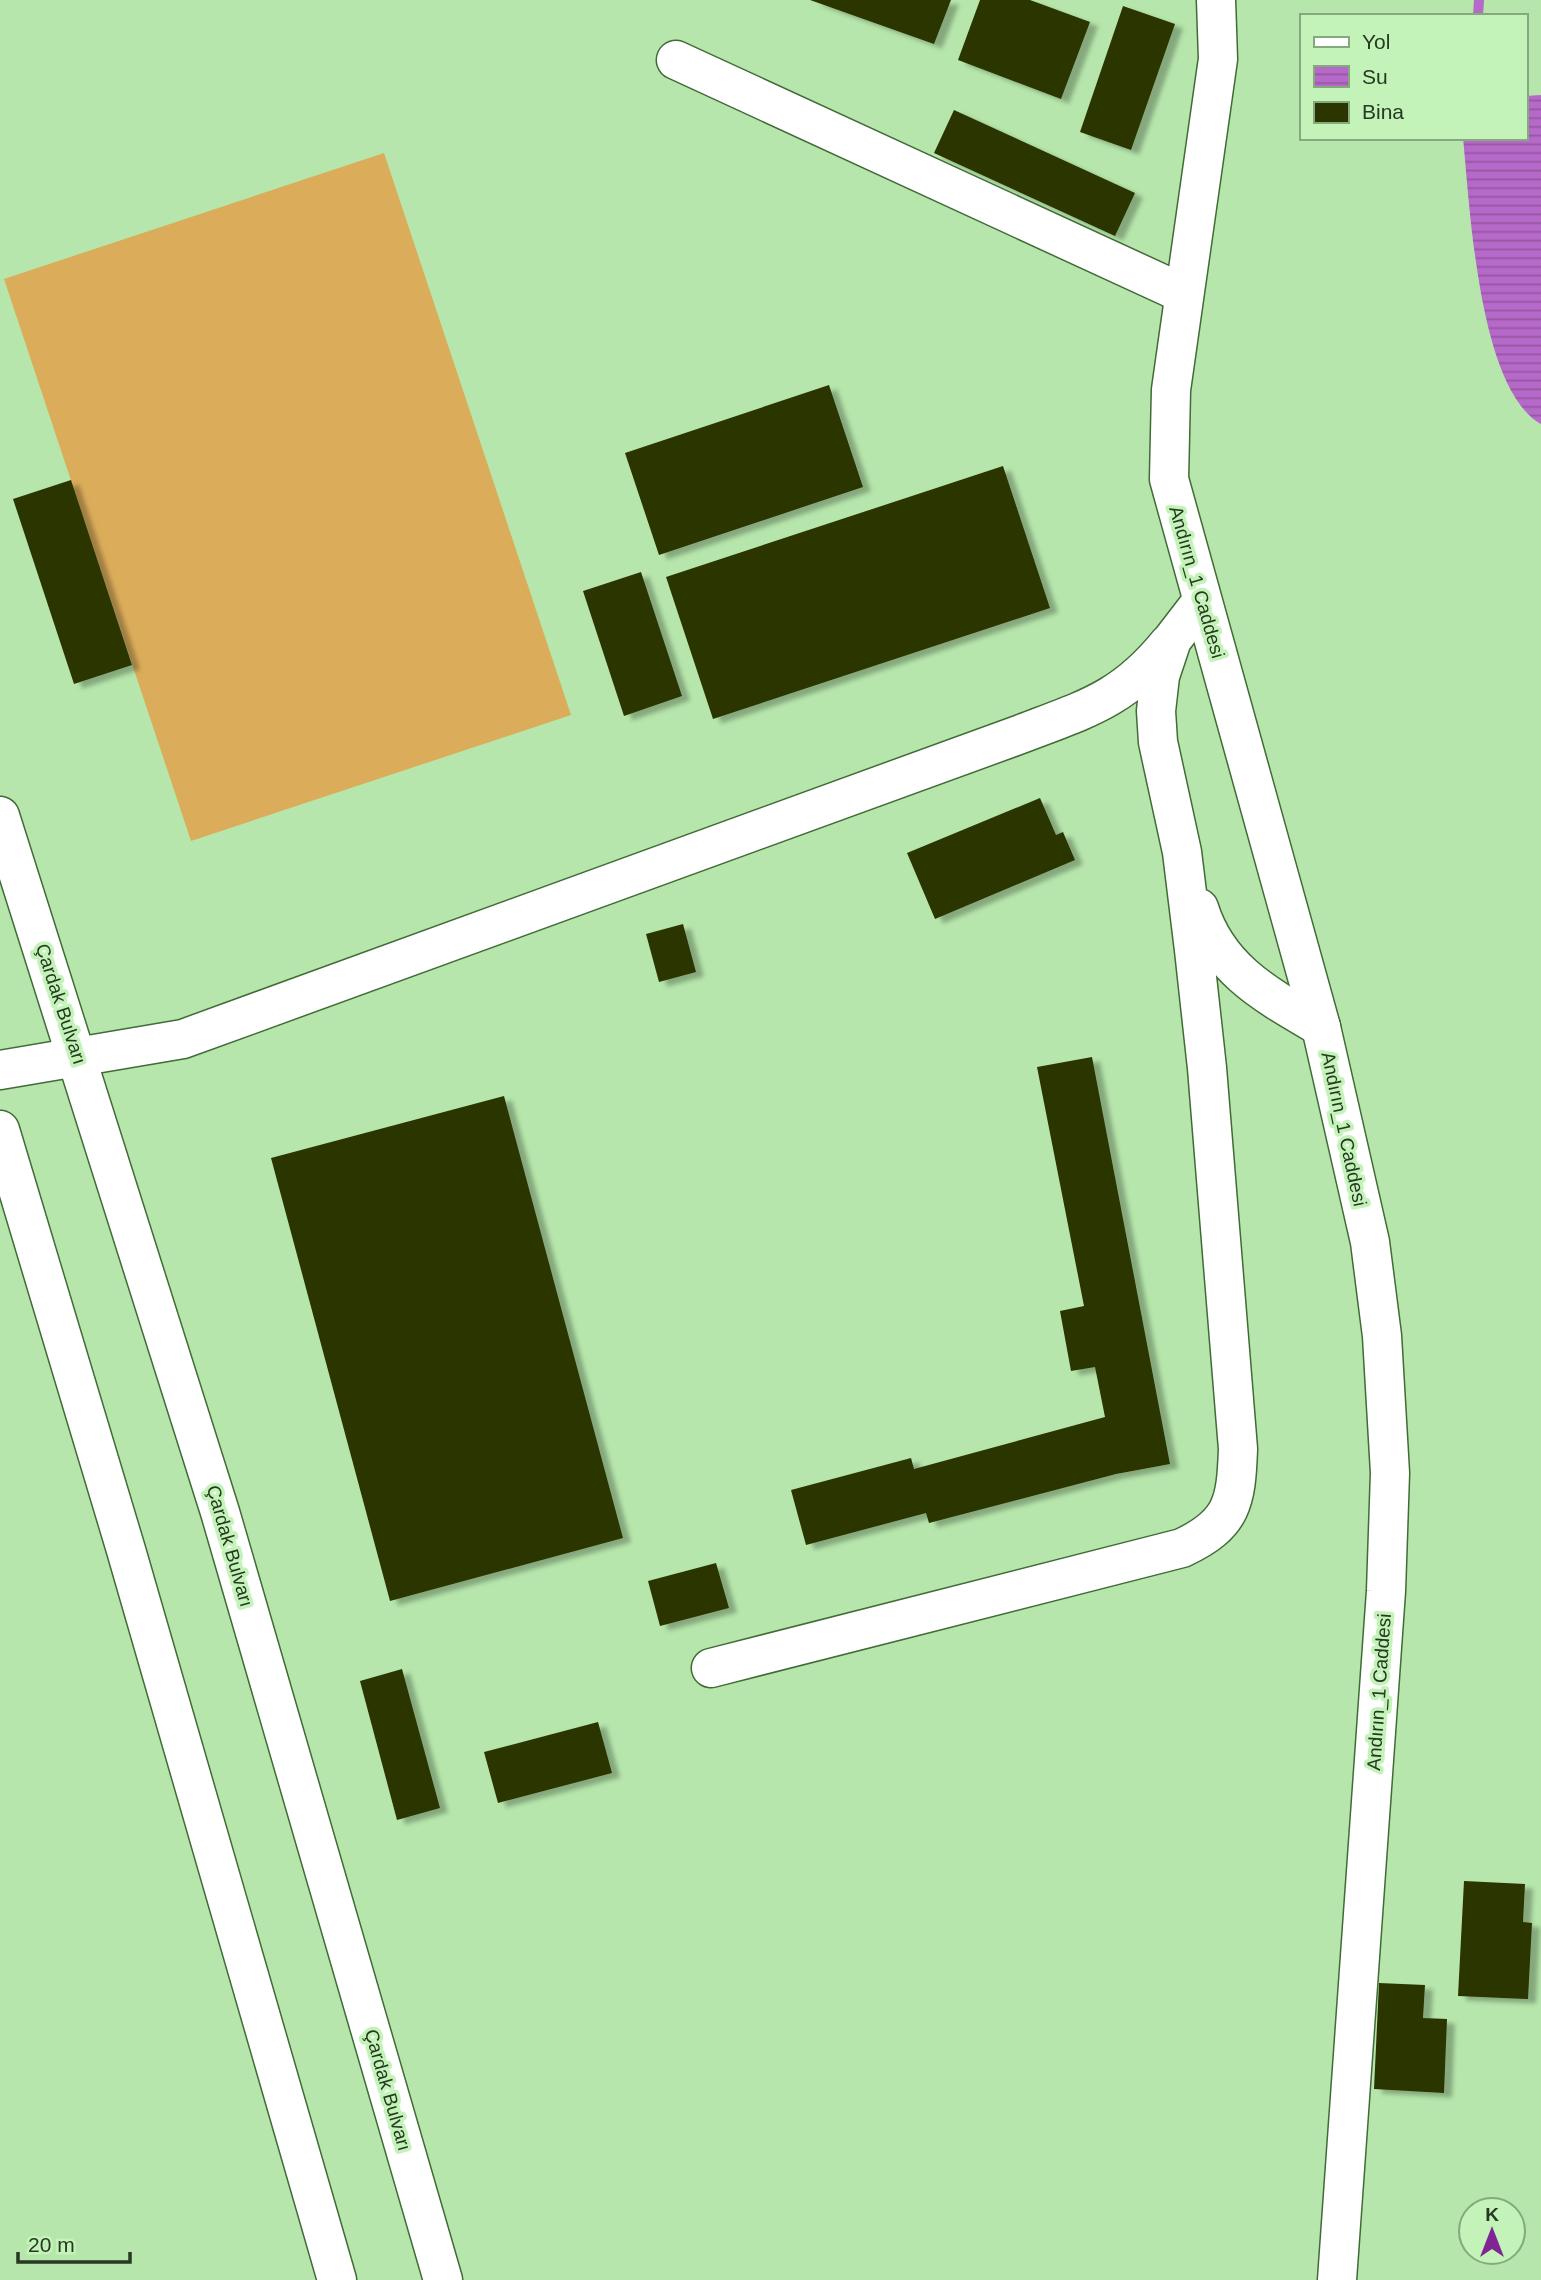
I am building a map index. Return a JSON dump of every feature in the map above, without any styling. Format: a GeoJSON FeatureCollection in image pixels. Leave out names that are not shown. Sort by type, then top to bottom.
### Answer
{"type":"FeatureCollection","features":[{"type":"Feature","properties":{"kind":"street","name":"Andırın_1 Caddesi"},"geometry":{"type":"LineString","coordinates":[[1216,0],[1218,59],[1171,390],[1169,479],[1321,1027],[1370,1242],[1382,1336],[1390,1473],[1386,1591],[1337,2280]]}},
{"type":"Feature","properties":{"kind":"street"},"geometry":{"type":"LineString","coordinates":[[676,60],[1184,293]]}},
{"type":"Feature","properties":{"kind":"street"},"geometry":{"type":"LineString","coordinates":[[0,1070],[183,1039],[1021,734],[1117,694],[1145,673],[1202,601]]}},
{"type":"Feature","properties":{"kind":"street"},"geometry":{"type":"LineString","coordinates":[[1172,639],[1160,676],[1156,710],[1158,742],[1182,852],[1207,933],[1226,961],[1277,1002],[1321,1027]]}},
{"type":"Feature","properties":{"kind":"street","name":"Çardak Bulvarı"},"geometry":{"type":"LineString","coordinates":[[0,816],[79,1058],[220,1512],[443,2280]]}},
{"type":"Feature","properties":{"kind":"street"},"geometry":{"type":"LineString","coordinates":[[711,1668],[1182,1548],[1208,1536],[1230,1508],[1237,1487],[1238,1449],[1207,1068],[1182,852]]}},
{"type":"Feature","properties":{"kind":"street"},"geometry":{"type":"LineString","coordinates":[[0,1130],[337,2280]]}},
{"type":"Feature","properties":{"kind":"shaded area"},"geometry":{"type":"Polygon","coordinates":[[[384,153],[571,715],[191,841],[4,279],[384,153]]]}},
{"type":"Feature","properties":{"kind":"water"},"geometry":{"type":"Polygon","coordinates":[[[1541,95],[1541,424],[1520,404],[1503,374],[1490,336],[1474,249],[1463,140],[1527,140],[1527,96],[1541,95]]]}},
{"type":"Feature","properties":{"kind":"building"},"geometry":{"type":"Polygon","coordinates":[[[810,0],[951,0],[934,44],[810,0]]]}},
{"type":"Feature","properties":{"kind":"building"},"geometry":{"type":"Polygon","coordinates":[[[980,0],[1030,0],[1090,22],[1061,99],[958,60],[980,0]]]}},
{"type":"Feature","properties":{"kind":"building"},"geometry":{"type":"Polygon","coordinates":[[[1123,6],[1175,24],[1131,150],[1080,132],[1123,6]]]}},
{"type":"Feature","properties":{"kind":"building"},"geometry":{"type":"Polygon","coordinates":[[[954,110],[1135,193],[1115,236],[934,153],[954,110]]]}},
{"type":"Feature","properties":{"kind":"building"},"geometry":{"type":"Polygon","coordinates":[[[829,385],[863,487],[659,555],[625,453],[829,385]]]}},
{"type":"Feature","properties":{"kind":"building"},"geometry":{"type":"Polygon","coordinates":[[[1003,466],[1050,608],[713,719],[666,577],[1003,466]]]}},
{"type":"Feature","properties":{"kind":"building"},"geometry":{"type":"Polygon","coordinates":[[[71,480],[132,665],[74,684],[13,499],[71,480]]]}},
{"type":"Feature","properties":{"kind":"building"},"geometry":{"type":"Polygon","coordinates":[[[641,572],[682,696],[624,716],[583,591],[641,572]]]}},
{"type":"Feature","properties":{"kind":"building"},"geometry":{"type":"Polygon","coordinates":[[[1040,798],[1056,835],[1063,832],[1075,860],[935,919],[907,853],[1040,798]]]}},
{"type":"Feature","properties":{"kind":"building"},"geometry":{"type":"Polygon","coordinates":[[[683,924],[696,972],[659,982],[646,934],[683,924]]]}},
{"type":"Feature","properties":{"kind":"building"},"geometry":{"type":"Polygon","coordinates":[[[1092,1057],[1170,1464],[1116,1474],[929,1523],[926,1513],[806,1545],[791,1490],[911,1458],[914,1469],[1105,1417],[1095,1367],[1071,1371],[1060,1311],[1084,1306],[1037,1067],[1092,1057]]]}},
{"type":"Feature","properties":{"kind":"building"},"geometry":{"type":"Polygon","coordinates":[[[504,1096],[623,1538],[390,1601],[271,1158],[504,1096]]]}},
{"type":"Feature","properties":{"kind":"building"},"geometry":{"type":"Polygon","coordinates":[[[716,1563],[729,1608],[660,1626],[648,1581],[716,1563]]]}},
{"type":"Feature","properties":{"kind":"building"},"geometry":{"type":"Polygon","coordinates":[[[402,1669],[440,1808],[397,1820],[360,1681],[402,1669]]]}},
{"type":"Feature","properties":{"kind":"building"},"geometry":{"type":"Polygon","coordinates":[[[598,1722],[612,1773],[498,1803],[484,1752],[598,1722]]]}},
{"type":"Feature","properties":{"kind":"building"},"geometry":{"type":"Polygon","coordinates":[[[1464,1881],[1525,1884],[1523,1922],[1532,1923],[1528,1999],[1458,1996],[1464,1881]]]}},
{"type":"Feature","properties":{"kind":"building"},"geometry":{"type":"Polygon","coordinates":[[[1379,1983],[1425,1985],[1423,2018],[1447,2019],[1444,2093],[1374,2089],[1379,1983]]]}},
{"type":"Feature","properties":{"kind":"waterway"},"geometry":{"type":"LineString","coordinates":[[1478,14],[1479,0]]}}]}
